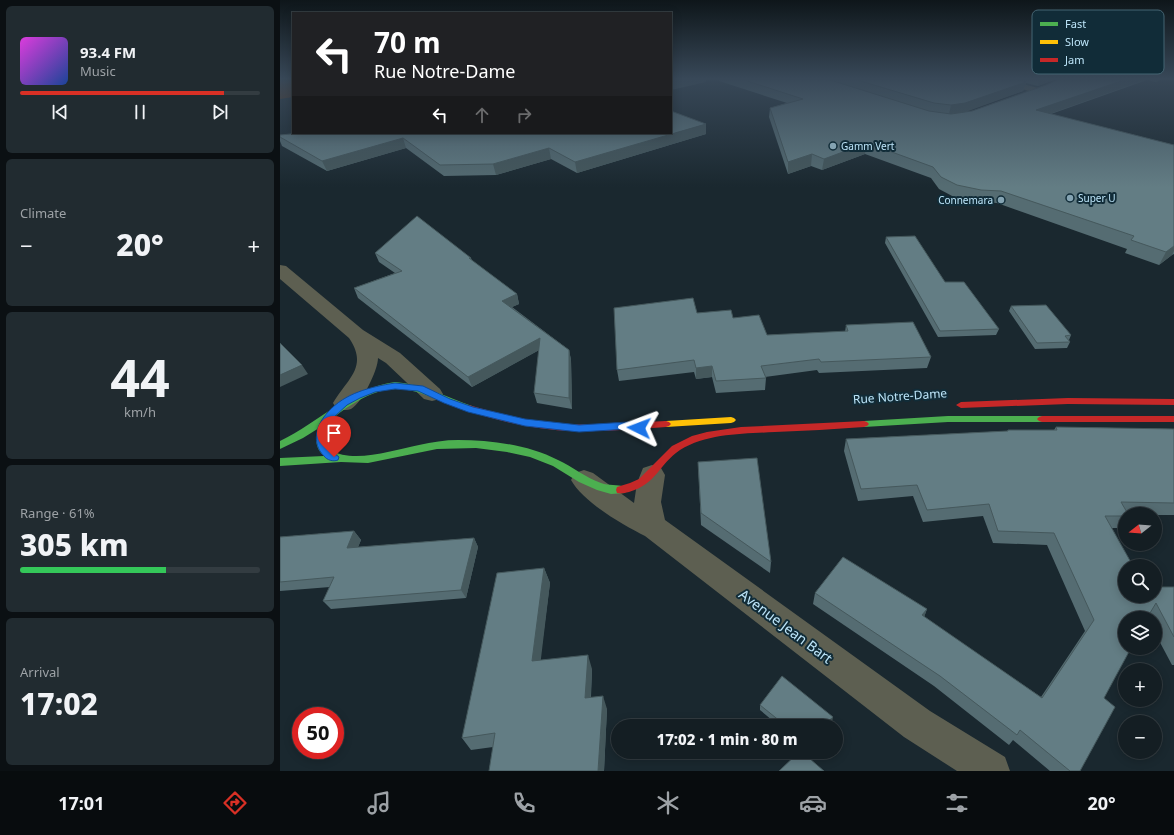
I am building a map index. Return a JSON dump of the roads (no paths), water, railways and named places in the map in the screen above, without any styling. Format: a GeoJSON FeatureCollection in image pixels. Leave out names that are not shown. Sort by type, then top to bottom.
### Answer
{"type":"FeatureCollection","features":[{"type":"Feature","properties":{"kind":"main road"},"geometry":{"type":"LineString","coordinates":[[280,445],[307,432],[337,409],[373,389],[395,386],[420,388],[471,410],[525,422],[579,428],[737,419]]}},
{"type":"Feature","properties":{"kind":"main road","name":"Rue Notre-Dame"},"geometry":{"type":"LineString","coordinates":[[955,405],[1068,401],[1174,402]]}},
{"type":"Feature","properties":{"kind":"main road"},"geometry":{"type":"LineString","coordinates":[[337,409],[323,427],[320,442],[329,456],[339,459]]}},
{"type":"Feature","properties":{"kind":"main road","name":"Rue Notre-Dame"},"geometry":{"type":"LineString","coordinates":[[280,462],[300,460],[352,460],[430,446],[484,445],[505,447],[539,456],[555,462],[600,488],[618,490],[637,485],[656,469],[665,456],[681,445],[708,436],[743,430],[979,418],[1174,419]]}},
{"type":"Feature","properties":{"kind":"main road"},"geometry":{"type":"LineString","coordinates":[[628,426],[642,429],[652,434]]}},
{"type":"Feature","properties":{"kind":"main road"},"geometry":{"type":"LineString","coordinates":[[656,469],[660,448]]}},
{"type":"Feature","properties":{"kind":"street"},"geometry":{"type":"LineString","coordinates":[[280,270],[356,334],[393,358],[432,394]]}},
{"type":"Feature","properties":{"kind":"street"},"geometry":{"type":"LineString","coordinates":[[337,409],[357,388],[367,364],[368,356],[356,334]]}},
{"type":"Feature","properties":{"kind":"street"},"geometry":{"type":"LineString","coordinates":[[655,528],[650,518],[646,499],[656,469]]}},
{"type":"Feature","properties":{"kind":"street","name":"Avenue Jean Bart"},"geometry":{"type":"LineString","coordinates":[[584,480],[617,508],[637,520],[655,528],[917,724],[991,771]]}},
{"type":"Feature","properties":{"kind":"street","name":"Avenue Jean Bart"},"geometry":{"type":"LineString","coordinates":[[917,724],[963,771]]}},
{"type":"Feature","properties":{"kind":"place","name":"Gamm Vert"},"geometry":{"type":"Point","coordinates":[833,146]}},
{"type":"Feature","properties":{"kind":"place","name":"Super U"},"geometry":{"type":"Point","coordinates":[1070,198]}},
{"type":"Feature","properties":{"kind":"place","name":"Connemara"},"geometry":{"type":"Point","coordinates":[1001,200]}}]}
